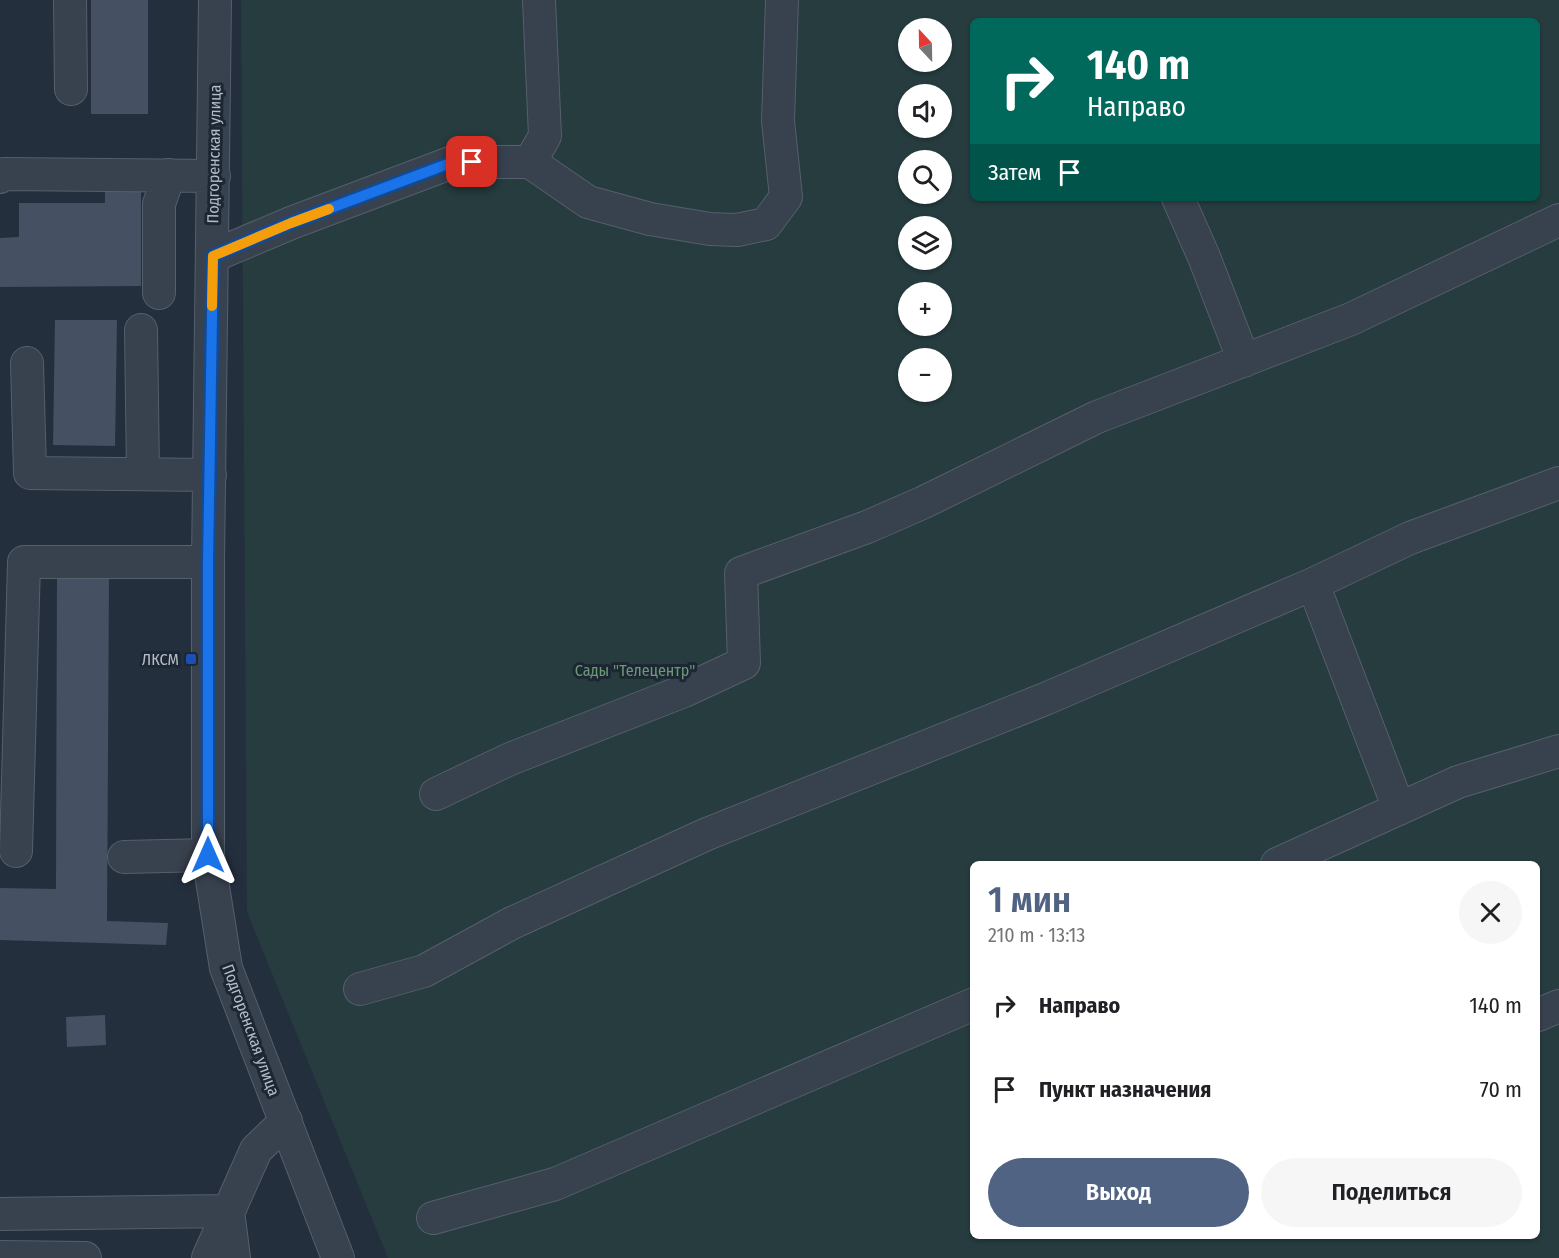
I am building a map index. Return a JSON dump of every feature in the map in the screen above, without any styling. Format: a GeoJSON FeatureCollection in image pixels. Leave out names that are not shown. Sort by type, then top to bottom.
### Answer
{"type":"FeatureCollection","features":[{"type":"Feature","properties":{"kind":"street"},"geometry":{"type":"LineString","coordinates":[[70,0],[71,88]]}},
{"type":"Feature","properties":{"kind":"street","name":"Подгоренская улица"},"geometry":{"type":"LineString","coordinates":[[215,0],[208,562],[208,855],[226,968],[338,1258]]}},
{"type":"Feature","properties":{"kind":"street"},"geometry":{"type":"LineString","coordinates":[[530,162],[546,136],[539,0]]}},
{"type":"Feature","properties":{"kind":"street"},"geometry":{"type":"LineString","coordinates":[[213,256],[291,223],[453,162],[530,162],[588,202],[650,219],[710,229],[737,230],[766,224],[786,197],[778,121],[782,0]]}},
{"type":"Feature","properties":{"kind":"street"},"geometry":{"type":"LineString","coordinates":[[1,175],[214,176]]}},
{"type":"Feature","properties":{"kind":"street"},"geometry":{"type":"LineString","coordinates":[[159,293],[159,204],[169,175]]}},
{"type":"Feature","properties":{"kind":"street"},"geometry":{"type":"LineString","coordinates":[[1179,201],[1204,257],[1244,361]]}},
{"type":"Feature","properties":{"kind":"street"},"geometry":{"type":"LineString","coordinates":[[436,794],[510,759],[684,691],[744,663],[741,573],[867,527],[922,503],[1097,417],[1351,319],[1559,220]]}},
{"type":"Feature","properties":{"kind":"street"},"geometry":{"type":"LineString","coordinates":[[141,330],[143,474]]}},
{"type":"Feature","properties":{"kind":"street"},"geometry":{"type":"LineString","coordinates":[[27,363],[30,473],[210,475]]}},
{"type":"Feature","properties":{"kind":"street"},"geometry":{"type":"LineString","coordinates":[[360,989],[424,970],[512,923],[707,834],[1045,699],[1313,584],[1410,538],[1559,483]]}},
{"type":"Feature","properties":{"kind":"street"},"geometry":{"type":"LineString","coordinates":[[16,851],[24,562],[208,562]]}},
{"type":"Feature","properties":{"kind":"street"},"geometry":{"type":"LineString","coordinates":[[1313,584],[1400,808]]}},
{"type":"Feature","properties":{"kind":"street"},"geometry":{"type":"LineString","coordinates":[[1284,861],[1458,782],[1559,751]]}},
{"type":"Feature","properties":{"kind":"street"},"geometry":{"type":"LineString","coordinates":[[124,857],[208,855]]}},
{"type":"Feature","properties":{"kind":"street"},"geometry":{"type":"LineString","coordinates":[[433,1218],[555,1184],[970,1006]]}},
{"type":"Feature","properties":{"kind":"street"},"geometry":{"type":"LineString","coordinates":[[1540,1014],[1559,1006]]}},
{"type":"Feature","properties":{"kind":"street"},"geometry":{"type":"LineString","coordinates":[[208,1258],[256,1150],[286,1121]]}},
{"type":"Feature","properties":{"kind":"street"},"geometry":{"type":"LineString","coordinates":[[0,1214],[228,1212]]}},
{"type":"Feature","properties":{"kind":"street"},"geometry":{"type":"LineString","coordinates":[[228,1212],[234,1258]]}},
{"type":"Feature","properties":{"kind":"street"},"geometry":{"type":"LineString","coordinates":[[0,1257],[85,1258]]}},
{"type":"Feature","properties":{"kind":"green space","name":"Сады \"Телецентр\""},"geometry":{"type":"Polygon","coordinates":[[[241,0],[1559,0],[1559,1258],[388,1258],[247,912],[241,0]]]}},
{"type":"Feature","properties":{"kind":"building"},"geometry":{"type":"Polygon","coordinates":[[[91,0],[148,0],[148,114],[91,114],[91,0]]]}},
{"type":"Feature","properties":{"kind":"building"},"geometry":{"type":"Polygon","coordinates":[[[105,188],[141,188],[141,286],[0,287],[0,238],[19,237],[19,203],[105,203],[105,188]]]}},
{"type":"Feature","properties":{"kind":"building"},"geometry":{"type":"Polygon","coordinates":[[[55,320],[117,320],[115,446],[53,445],[55,320]]]}},
{"type":"Feature","properties":{"kind":"building"},"geometry":{"type":"Polygon","coordinates":[[[109,575],[107,921],[168,923],[166,945],[0,940],[0,888],[56,889],[57,576],[109,575]]]}},
{"type":"Feature","properties":{"kind":"building"},"geometry":{"type":"Polygon","coordinates":[[[105,1015],[106,1045],[67,1047],[66,1017],[105,1015]]]}},
{"type":"Feature","properties":{"kind":"slow traffic"},"geometry":{"type":"LineString","coordinates":[[212,306],[213,256],[329,209]]}},
{"type":"Feature","properties":{"kind":"place","name":"ЛКСМ"},"geometry":{"type":"Point","coordinates":[191,659]}},
{"type":"Feature","properties":{"kind":"route"},"geometry":{"type":"LineString","coordinates":[[208,855],[208,562],[213,256],[291,223],[453,162],[472,162]]}}]}
